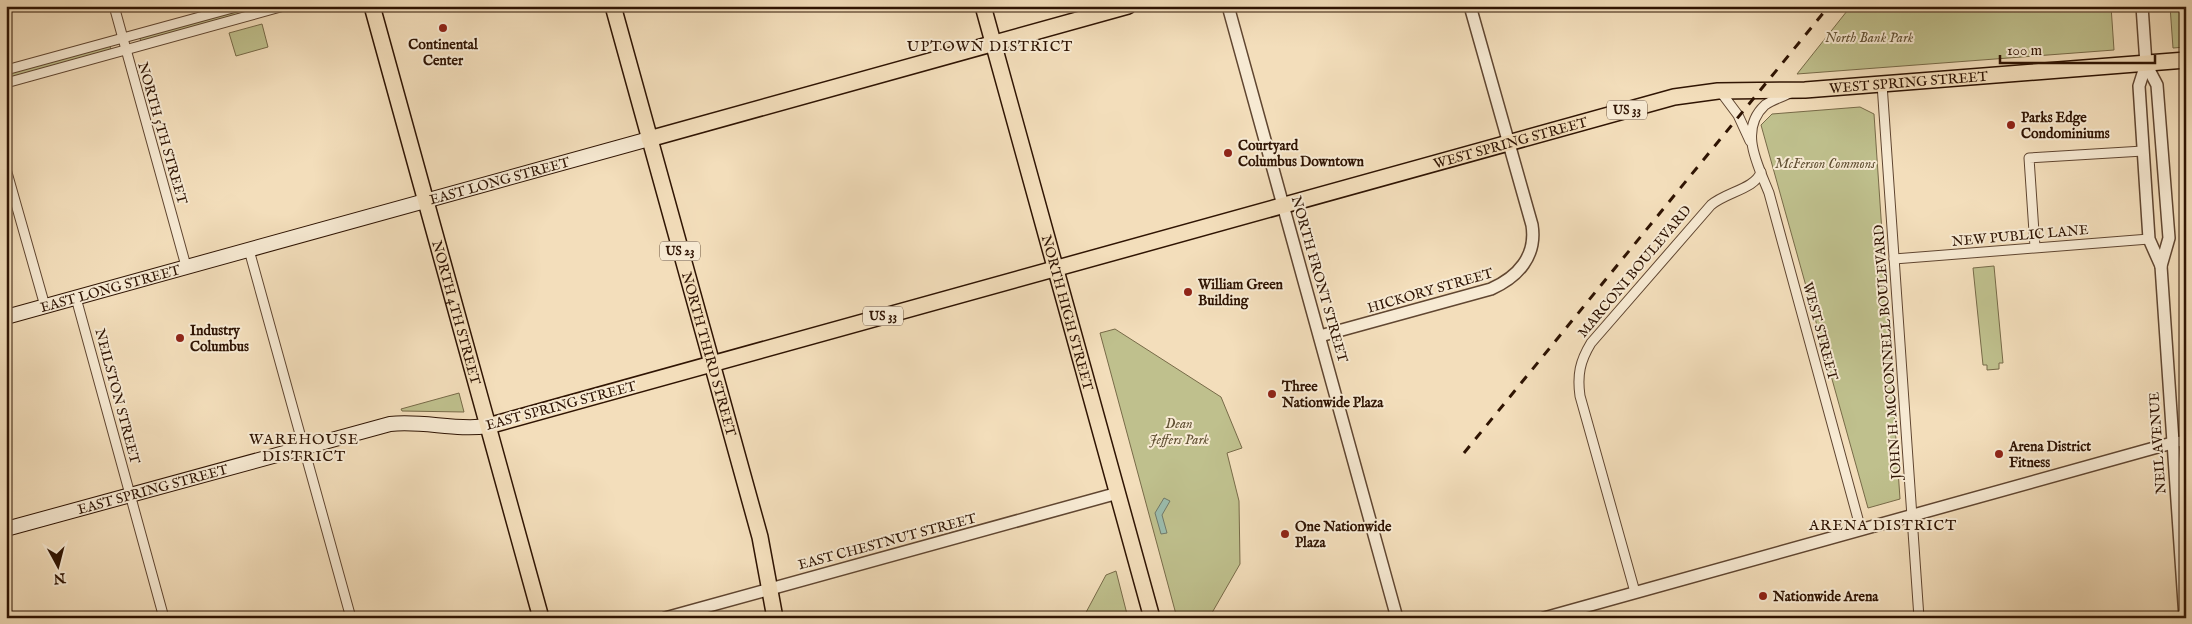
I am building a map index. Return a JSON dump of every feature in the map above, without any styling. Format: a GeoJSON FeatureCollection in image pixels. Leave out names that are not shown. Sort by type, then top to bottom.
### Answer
{"type":"FeatureCollection","features":[{"type":"Feature","properties":{"kind":"main road","name":"NORTH 4TH STREET"},"geometry":{"type":"LineString","coordinates":[[372,6],[541,618]]}},
{"type":"Feature","properties":{"kind":"main road","name":"NORTH THIRD STREET"},"geometry":{"type":"LineString","coordinates":[[613,6],[760,537],[775,618]]}},
{"type":"Feature","properties":{"kind":"main road","name":"NORTH HIGH STREET"},"geometry":{"type":"LineString","coordinates":[[983,6],[1152,618]]}},
{"type":"Feature","properties":{"kind":"main road","name":"EAST LONG STREET"},"geometry":{"type":"LineString","coordinates":[[6,317],[1128,6]]}},
{"type":"Feature","properties":{"kind":"main road","name":"WEST SPRING STREET"},"geometry":{"type":"LineString","coordinates":[[1056,268],[1674,97],[1720,91],[1797,90],[2186,60]]}},
{"type":"Feature","properties":{"kind":"main road","name":"EAST SPRING STREET"},"geometry":{"type":"LineString","coordinates":[[6,529],[304,447],[404,423],[451,428],[488,426],[1056,268]]}},
{"type":"Feature","properties":{"kind":"street","name":"NORTH 5TH STREET"},"geometry":{"type":"LineString","coordinates":[[114,6],[186,266]]}},
{"type":"Feature","properties":{"kind":"street"},"geometry":{"type":"LineString","coordinates":[[6,70],[240,6]]}},
{"type":"Feature","properties":{"kind":"street"},"geometry":{"type":"LineString","coordinates":[[6,83],[284,6]]}},
{"type":"Feature","properties":{"kind":"street","name":"NORTH FRONT STREET"},"geometry":{"type":"LineString","coordinates":[[1228,6],[1398,618]]}},
{"type":"Feature","properties":{"kind":"street"},"geometry":{"type":"LineString","coordinates":[[1470,6],[1508,143]]}},
{"type":"Feature","properties":{"kind":"street","name":"NEIL AVENUE"},"geometry":{"type":"LineString","coordinates":[[2142,6],[2146,64],[2139,86],[2149,239]]}},
{"type":"Feature","properties":{"kind":"street","name":"NEIL AVENUE"},"geometry":{"type":"LineString","coordinates":[[2146,64],[2157,85],[2169,238],[2161,266],[2184,618]]}},
{"type":"Feature","properties":{"kind":"street","name":"JOHN H. MCCONNELL BOULEVARD"},"geometry":{"type":"LineString","coordinates":[[1882,84],[1919,618]]}},
{"type":"Feature","properties":{"kind":"street"},"geometry":{"type":"LineString","coordinates":[[1750,141],[1755,118],[1766,104],[1797,90]]}},
{"type":"Feature","properties":{"kind":"street","name":"WEST STREET"},"geometry":{"type":"LineString","coordinates":[[1720,91],[1738,115],[1750,141],[1769,193],[1861,530]]}},
{"type":"Feature","properties":{"kind":"street","name":"HICKORY STREET"},"geometry":{"type":"LineString","coordinates":[[1320,336],[1491,289],[1504,284],[1517,274],[1531,250],[1534,236],[1508,143]]}},
{"type":"Feature","properties":{"kind":"street"},"geometry":{"type":"LineString","coordinates":[[2035,247],[2029,158],[2143,151]]}},
{"type":"Feature","properties":{"kind":"street"},"geometry":{"type":"LineString","coordinates":[[6,169],[44,306]]}},
{"type":"Feature","properties":{"kind":"street","name":"MARCONI BOULEVARD"},"geometry":{"type":"LineString","coordinates":[[1635,592],[1580,396],[1578,384],[1581,362],[1591,343],[1711,205],[1725,194],[1754,183],[1761,172]]}},
{"type":"Feature","properties":{"kind":"street"},"geometry":{"type":"LineString","coordinates":[[2149,239],[2155,239],[2158,242],[2161,266]]}},
{"type":"Feature","properties":{"kind":"street","name":"NEW PUBLIC LANE"},"geometry":{"type":"LineString","coordinates":[[1894,259],[2149,239]]}},
{"type":"Feature","properties":{"kind":"street"},"geometry":{"type":"LineString","coordinates":[[249,250],[351,618]]}},
{"type":"Feature","properties":{"kind":"street","name":"NEILSTON STREET"},"geometry":{"type":"LineString","coordinates":[[76,298],[164,618]]}},
{"type":"Feature","properties":{"kind":"street"},"geometry":{"type":"LineString","coordinates":[[1544,618],[2186,440]]}},
{"type":"Feature","properties":{"kind":"street","name":"EAST CHESTNUT STREET"},"geometry":{"type":"LineString","coordinates":[[665,618],[1118,493]]}},
{"type":"Feature","properties":{"kind":"green space"},"geometry":{"type":"Polygon","coordinates":[[[240,6],[284,6],[142,45],[139,35],[240,6]]]}},
{"type":"Feature","properties":{"kind":"green space","name":"North Bank Park"},"geometry":{"type":"Polygon","coordinates":[[[1851,6],[2060,9],[2111,6],[2114,50],[1797,74],[1851,6]]]}},
{"type":"Feature","properties":{"kind":"green space"},"geometry":{"type":"Polygon","coordinates":[[[2170,6],[2186,6],[2186,47],[2173,48],[2170,6]]]}},
{"type":"Feature","properties":{"kind":"green space"},"geometry":{"type":"Polygon","coordinates":[[[262,24],[268,47],[236,56],[229,33],[262,24]]]}},
{"type":"Feature","properties":{"kind":"green space"},"geometry":{"type":"Polygon","coordinates":[[[109,43],[112,53],[6,83],[6,70],[109,43]]]}},
{"type":"Feature","properties":{"kind":"green space","name":"McFerson Commons"},"geometry":{"type":"Polygon","coordinates":[[[1860,107],[1874,114],[1900,499],[1868,508],[1761,125],[1772,114],[1860,107]]]}},
{"type":"Feature","properties":{"kind":"green space"},"geometry":{"type":"Polygon","coordinates":[[[1994,266],[2003,363],[1999,363],[1999,369],[1987,370],[1987,365],[1983,365],[1973,268],[1994,266]]]}},
{"type":"Feature","properties":{"kind":"green space","name":"Dean Jeffers Park"},"geometry":{"type":"Polygon","coordinates":[[[1115,329],[1221,397],[1242,448],[1227,453],[1239,501],[1240,564],[1209,618],[1177,618],[1100,333],[1115,329]]]}},
{"type":"Feature","properties":{"kind":"green space"},"geometry":{"type":"Polygon","coordinates":[[[459,393],[464,412],[402,411],[401,409],[459,393]]]}},
{"type":"Feature","properties":{"kind":"green space"},"geometry":{"type":"Polygon","coordinates":[[[1116,571],[1128,618],[1083,618],[1106,575],[1116,571]]]}},
{"type":"Feature","properties":{"kind":"shaded area"},"geometry":{"type":"Polygon","coordinates":[[[1164,498],[1170,501],[1162,515],[1167,533],[1161,534],[1155,513],[1164,498]]]}},
{"type":"Feature","properties":{"kind":"railway"},"geometry":{"type":"LineString","coordinates":[[1464,453],[1829,6]]}},
{"type":"Feature","properties":{"kind":"place","name":"Continental Center"},"geometry":{"type":"Point","coordinates":[443,28]}},
{"type":"Feature","properties":{"kind":"place","name":"Parks Edge Condominiums"},"geometry":{"type":"Point","coordinates":[2011,125]}},
{"type":"Feature","properties":{"kind":"place","name":"Courtyard Columbus Downtown"},"geometry":{"type":"Point","coordinates":[1228,153]}},
{"type":"Feature","properties":{"kind":"place","name":"William Green Building"},"geometry":{"type":"Point","coordinates":[1188,292]}},
{"type":"Feature","properties":{"kind":"place","name":"Industry Columbus"},"geometry":{"type":"Point","coordinates":[180,338]}},
{"type":"Feature","properties":{"kind":"place","name":"Three Nationwide Plaza"},"geometry":{"type":"Point","coordinates":[1272,394]}},
{"type":"Feature","properties":{"kind":"place","name":"Arena District Fitness"},"geometry":{"type":"Point","coordinates":[1999,454]}},
{"type":"Feature","properties":{"kind":"place","name":"One Nationwide Plaza"},"geometry":{"type":"Point","coordinates":[1285,534]}},
{"type":"Feature","properties":{"kind":"place","name":"Nationwide Arena"},"geometry":{"type":"Point","coordinates":[1763,596]}},
{"type":"Feature","properties":{"kind":"district","name":"UPTOWN DISTRICT"},"geometry":{"type":"Point","coordinates":[990,46]}},
{"type":"Feature","properties":{"kind":"district","name":"WAREHOUSE DISTRICT"},"geometry":{"type":"Point","coordinates":[304,448]}},
{"type":"Feature","properties":{"kind":"district","name":"ARENA DISTRICT"},"geometry":{"type":"Point","coordinates":[1883,525]}}]}
